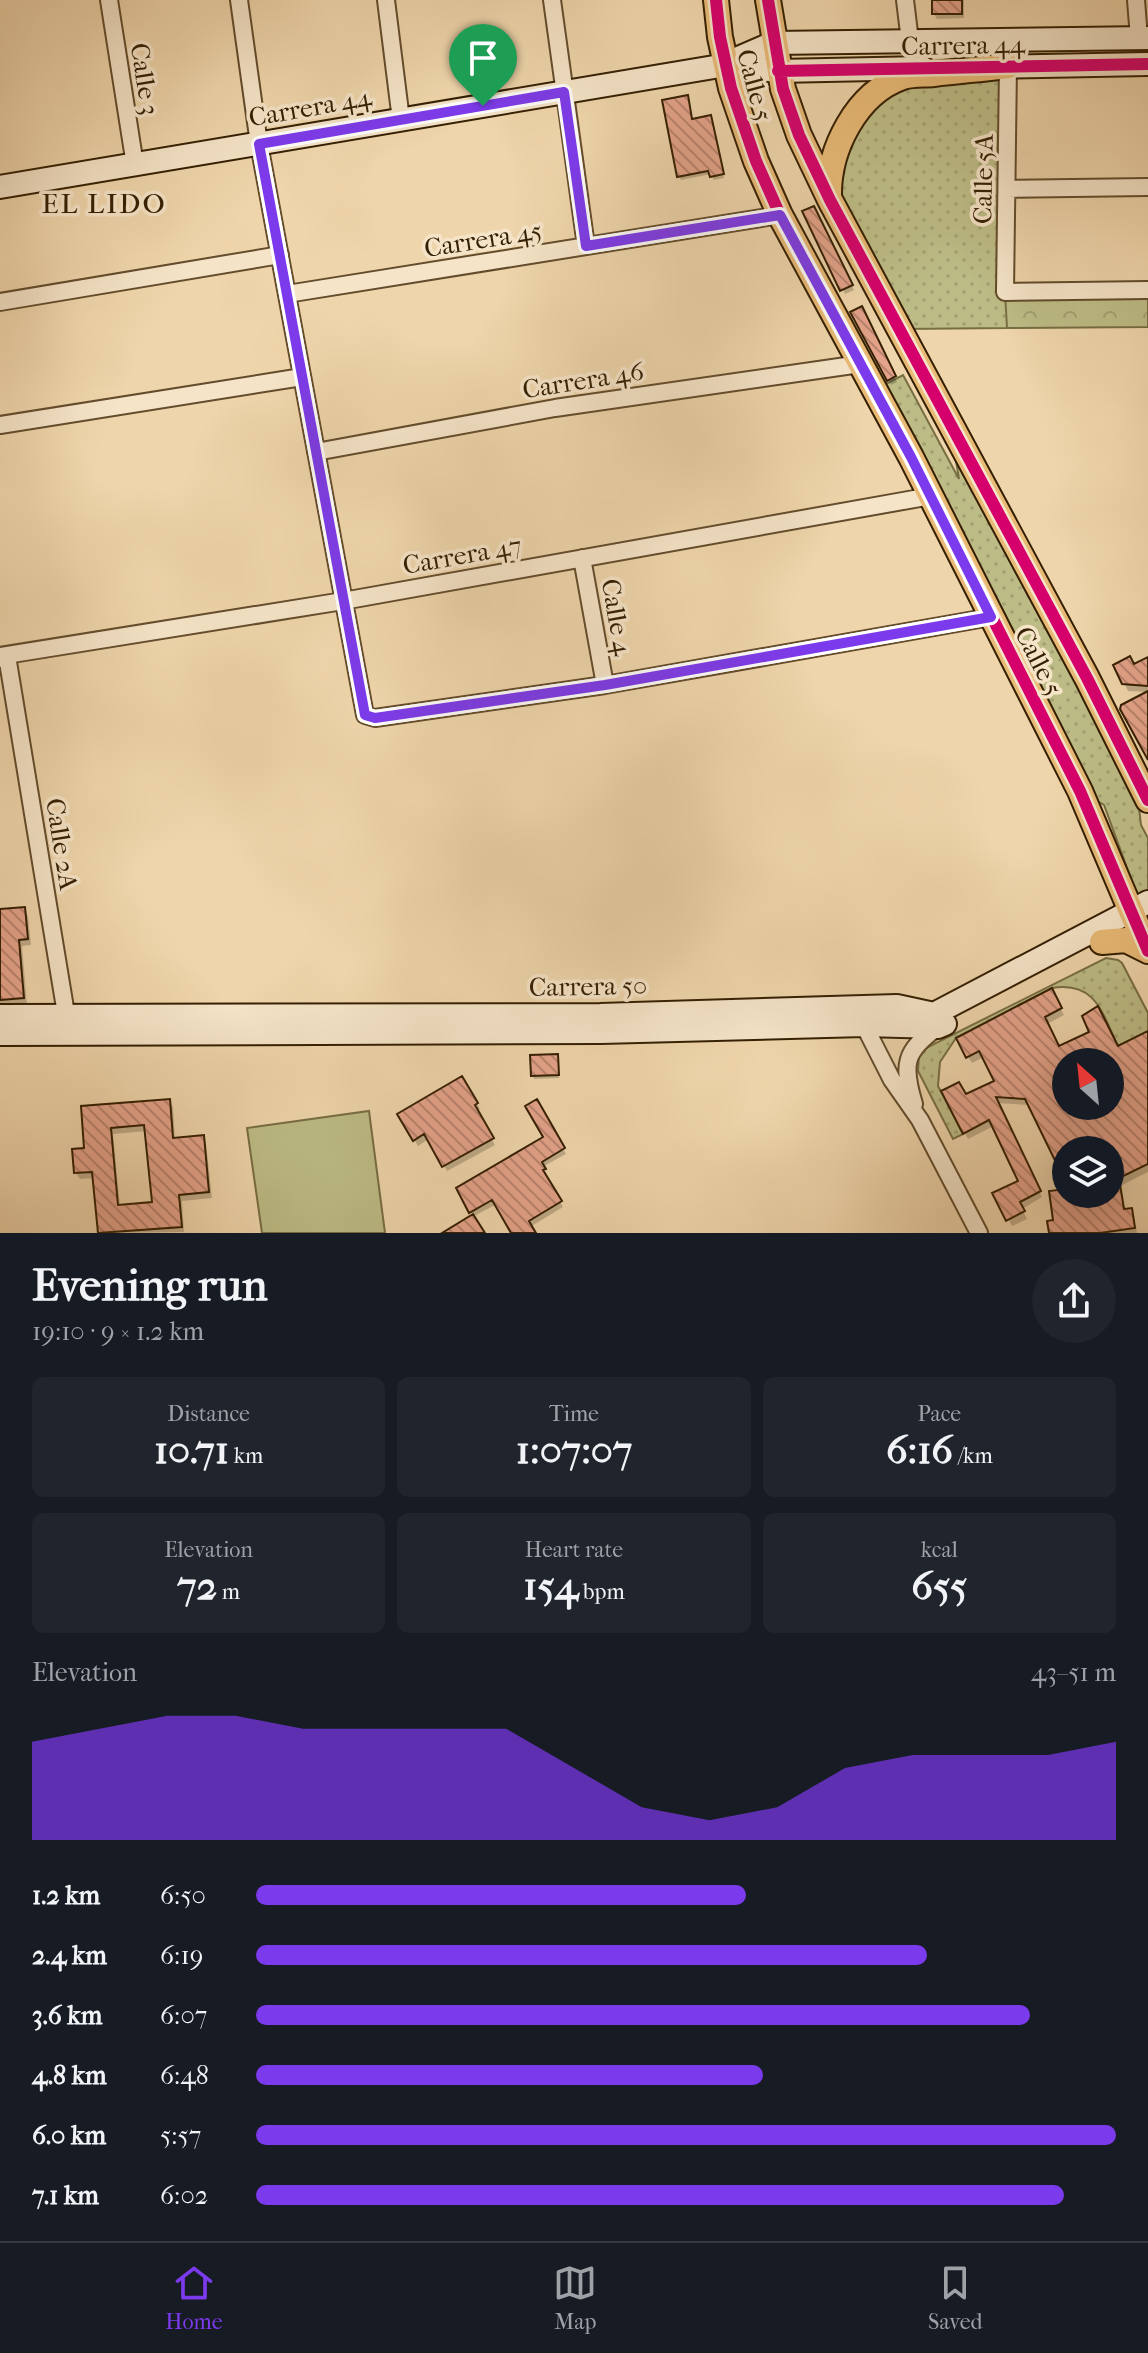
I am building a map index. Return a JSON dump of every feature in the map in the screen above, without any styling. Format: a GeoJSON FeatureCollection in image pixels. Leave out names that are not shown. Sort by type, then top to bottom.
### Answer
{"type":"FeatureCollection","features":[{"type":"Feature","properties":{"kind":"main road","name":"Calle 5"},"geometry":{"type":"LineString","coordinates":[[716,0],[725,65],[742,124],[780,215],[931,496],[1080,791],[1141,914],[1148,951]]}},
{"type":"Feature","properties":{"kind":"main road","name":"Calle 5"},"geometry":{"type":"LineString","coordinates":[[768,0],[778,71],[799,135],[830,200],[1080,665],[1148,800]]}},
{"type":"Feature","properties":{"kind":"main road"},"geometry":{"type":"LineString","coordinates":[[830,200],[832,164],[843,135],[857,113],[882,90],[904,77],[1008,66]]}},
{"type":"Feature","properties":{"kind":"main road"},"geometry":{"type":"LineString","coordinates":[[1102,942],[1126,940],[1148,951]]}},
{"type":"Feature","properties":{"kind":"street","name":"Calle 3"},"geometry":{"type":"LineString","coordinates":[[109,0],[135,165]]}},
{"type":"Feature","properties":{"kind":"street"},"geometry":{"type":"LineString","coordinates":[[239,0],[259,144],[365,715],[375,718],[605,685],[991,617]]}},
{"type":"Feature","properties":{"kind":"street"},"geometry":{"type":"LineString","coordinates":[[386,0],[401,120]]}},
{"type":"Feature","properties":{"kind":"street"},"geometry":{"type":"LineString","coordinates":[[552,0],[586,246]]}},
{"type":"Feature","properties":{"kind":"street"},"geometry":{"type":"LineString","coordinates":[[905,0],[910,41]]}},
{"type":"Feature","properties":{"kind":"street"},"geometry":{"type":"LineString","coordinates":[[1136,0],[1143,38]]}},
{"type":"Feature","properties":{"kind":"street","name":"Carrera 44"},"geometry":{"type":"LineString","coordinates":[[0,187],[725,65],[773,43],[1143,38]]}},
{"type":"Feature","properties":{"kind":"street"},"geometry":{"type":"LineString","coordinates":[[1008,66],[1009,40]]}},
{"type":"Feature","properties":{"kind":"street","name":"Carrera 44"},"geometry":{"type":"LineString","coordinates":[[725,65],[778,71],[1148,64]]}},
{"type":"Feature","properties":{"kind":"street","name":"Calle 5A"},"geometry":{"type":"LineString","coordinates":[[1008,66],[1005,292],[1148,290]]}},
{"type":"Feature","properties":{"kind":"street"},"geometry":{"type":"LineString","coordinates":[[1007,189],[1148,187]]}},
{"type":"Feature","properties":{"kind":"street","name":"Carrera 45"},"geometry":{"type":"LineString","coordinates":[[287,294],[780,215]]}},
{"type":"Feature","properties":{"kind":"street"},"geometry":{"type":"LineString","coordinates":[[0,302],[280,255]]}},
{"type":"Feature","properties":{"kind":"street","name":"Carrera 46"},"geometry":{"type":"LineString","coordinates":[[316,452],[555,408],[860,364]]}},
{"type":"Feature","properties":{"kind":"street"},"geometry":{"type":"LineString","coordinates":[[0,425],[302,377]]}},
{"type":"Feature","properties":{"kind":"street","name":"Carrera 47"},"geometry":{"type":"LineString","coordinates":[[6,657],[181,625],[343,601],[931,496]]}},
{"type":"Feature","properties":{"kind":"street","name":"Calle 4"},"geometry":{"type":"LineString","coordinates":[[582,558],[605,685]]}},
{"type":"Feature","properties":{"kind":"street","name":"Calle 2A"},"geometry":{"type":"LineString","coordinates":[[6,657],[68,1024]]}},
{"type":"Feature","properties":{"kind":"street","name":"Carrera 50"},"geometry":{"type":"LineString","coordinates":[[0,1016],[68,1024],[601,1032],[864,1025],[938,1027],[1102,942],[1141,914]]}},
{"type":"Feature","properties":{"kind":"street","name":"Carrera 50"},"geometry":{"type":"LineString","coordinates":[[0,1034],[68,1024],[897,1006],[934,1014],[1141,914]]}},
{"type":"Feature","properties":{"kind":"street"},"geometry":{"type":"LineString","coordinates":[[864,1025],[892,1080],[920,1120],[979,1233]]}},
{"type":"Feature","properties":{"kind":"street"},"geometry":{"type":"LineString","coordinates":[[920,1120],[906,1077],[906,1065],[917,1044],[938,1027]]}},
{"type":"Feature","properties":{"kind":"green space"},"geometry":{"type":"Polygon","coordinates":[[[1008,66],[1007,328],[901,329],[829,185],[832,164],[882,90],[1008,66]]]}},
{"type":"Feature","properties":{"kind":"green space"},"geometry":{"type":"Polygon","coordinates":[[[1148,290],[1148,327],[1007,328],[1005,292],[1148,290]]]}},
{"type":"Feature","properties":{"kind":"green space"},"geometry":{"type":"Polygon","coordinates":[[[903,375],[959,479],[950,424],[1135,774],[1141,825],[1148,838],[1148,902],[1141,906],[1104,805],[1080,791],[940,486],[880,387],[903,375]]]}},
{"type":"Feature","properties":{"kind":"green space"},"geometry":{"type":"Polygon","coordinates":[[[1106,958],[1122,963],[1148,1013],[1148,1031],[1118,1046],[1096,1002],[1079,989],[1067,987],[1052,988],[956,1038],[940,1062],[938,1086],[963,1134],[953,1139],[918,1071],[919,1054],[1106,958]]]}},
{"type":"Feature","properties":{"kind":"green space"},"geometry":{"type":"Polygon","coordinates":[[[369,1111],[385,1233],[262,1233],[247,1128],[369,1111]]]}},
{"type":"Feature","properties":{"kind":"building"},"geometry":{"type":"Polygon","coordinates":[[[932,0],[962,0],[962,14],[932,14],[932,0]]]}},
{"type":"Feature","properties":{"kind":"building"},"geometry":{"type":"Polygon","coordinates":[[[688,95],[692,119],[711,115],[724,174],[710,177],[708,171],[677,177],[662,100],[688,95]]]}},
{"type":"Feature","properties":{"kind":"building"},"geometry":{"type":"Polygon","coordinates":[[[814,206],[853,285],[840,291],[802,211],[814,206]]]}},
{"type":"Feature","properties":{"kind":"building"},"geometry":{"type":"Polygon","coordinates":[[[862,306],[896,376],[887,381],[850,312],[862,306]]]}},
{"type":"Feature","properties":{"kind":"building"},"geometry":{"type":"Polygon","coordinates":[[[1130,656],[1134,664],[1148,657],[1148,686],[1122,684],[1113,665],[1130,656]]]}},
{"type":"Feature","properties":{"kind":"building"},"geometry":{"type":"Polygon","coordinates":[[[1148,691],[1148,760],[1120,709],[1121,705],[1148,691]]]}},
{"type":"Feature","properties":{"kind":"building"},"geometry":{"type":"Polygon","coordinates":[[[25,907],[28,939],[19,940],[24,998],[0,1000],[0,909],[25,907]]]}},
{"type":"Feature","properties":{"kind":"building"},"geometry":{"type":"Polygon","coordinates":[[[1052,988],[1062,1008],[1045,1017],[1059,1046],[1089,1032],[1082,1016],[1098,1006],[1118,1046],[1148,1031],[1148,1164],[1124,1176],[1124,1136],[1052,1136],[1052,1154],[1025,1099],[996,1097],[1041,1191],[1020,1202],[1025,1211],[1006,1221],[992,1193],[1018,1181],[989,1120],[963,1134],[941,1091],[959,1082],[966,1094],[994,1081],[979,1051],[966,1058],[956,1038],[1052,988]]]}},
{"type":"Feature","properties":{"kind":"building"},"geometry":{"type":"Polygon","coordinates":[[[558,1054],[559,1075],[531,1076],[530,1055],[558,1054]]]}},
{"type":"Feature","properties":{"kind":"building"},"geometry":{"type":"Polygon","coordinates":[[[462,1076],[494,1138],[442,1167],[424,1134],[413,1141],[397,1114],[462,1076]]]}},
{"type":"Feature","properties":{"kind":"building"},"geometry":{"type":"Polygon","coordinates":[[[170,1099],[173,1138],[204,1135],[209,1192],[179,1195],[182,1227],[98,1233],[92,1172],[74,1173],[72,1149],[84,1148],[81,1106],[170,1099]],[[144,1125],[111,1128],[118,1205],[152,1202],[144,1125]]]}},
{"type":"Feature","properties":{"kind":"building"},"geometry":{"type":"Polygon","coordinates":[[[537,1099],[565,1148],[542,1162],[546,1169],[543,1170],[562,1201],[529,1221],[536,1233],[511,1233],[492,1200],[469,1213],[456,1188],[543,1137],[525,1106],[537,1099]]]}},
{"type":"Feature","properties":{"kind":"building"},"geometry":{"type":"Polygon","coordinates":[[[1049,1191],[1052,1191],[1052,1208],[1132,1208],[1135,1228],[1100,1233],[1049,1233],[1047,1221],[1053,1220],[1049,1191]]]}},
{"type":"Feature","properties":{"kind":"building"},"geometry":{"type":"Polygon","coordinates":[[[473,1214],[485,1233],[442,1233],[473,1214]]]}},
{"type":"Feature","properties":{"kind":"cycle path"},"geometry":{"type":"LineString","coordinates":[[716,0],[731,88],[756,161],[780,215],[911,457],[1080,791],[1148,951]]}},
{"type":"Feature","properties":{"kind":"cycle path"},"geometry":{"type":"LineString","coordinates":[[768,0],[783,89],[799,135],[830,200],[1087,678],[1148,800]]}},
{"type":"Feature","properties":{"kind":"cycle path"},"geometry":{"type":"LineString","coordinates":[[778,71],[1148,64]]}},
{"type":"Feature","properties":{"kind":"district","name":"EL LIDO"},"geometry":{"type":"Point","coordinates":[104,203]}},
{"type":"Feature","properties":{"kind":"route"},"geometry":{"type":"LineString","coordinates":[[564,92],[586,246],[780,215],[911,457],[991,617],[605,685],[375,718],[365,715],[259,144],[483,106],[564,92]]}}]}
